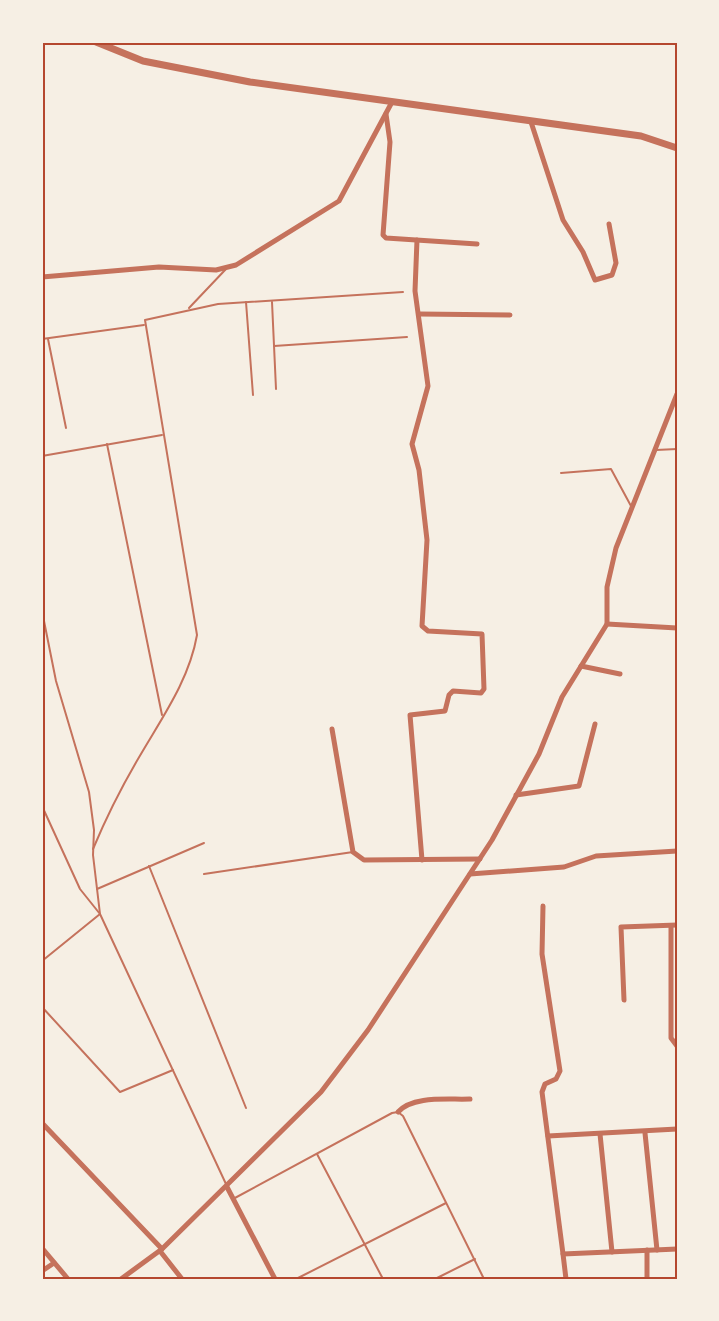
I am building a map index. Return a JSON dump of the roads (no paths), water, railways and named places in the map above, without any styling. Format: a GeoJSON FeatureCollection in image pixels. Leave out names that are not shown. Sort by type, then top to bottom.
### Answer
{"type":"FeatureCollection","features":[{"type":"Feature","properties":{"kind":"street"},"geometry":{"type":"LineString","coordinates":[[96,42],[143,61],[250,82],[641,136],[677,148]]}},
{"type":"Feature","properties":{"kind":"street"},"geometry":{"type":"LineString","coordinates":[[42,277],[159,267],[226,269],[339,201],[392,102]]}},
{"type":"Feature","properties":{"kind":"street"},"geometry":{"type":"LineString","coordinates":[[386,113],[390,142],[381,231],[386,238],[477,244]]}},
{"type":"Feature","properties":{"kind":"street"},"geometry":{"type":"LineString","coordinates":[[531,122],[563,220],[583,252],[595,280],[612,275],[616,268],[609,224]]}},
{"type":"Feature","properties":{"kind":"street"},"geometry":{"type":"LineString","coordinates":[[417,240],[415,284],[428,386],[412,444],[419,470],[427,540],[422,626],[428,631],[482,634],[484,689],[481,693],[453,691],[449,695],[445,711],[410,715],[422,860]]}},
{"type":"Feature","properties":{"kind":"street"},"geometry":{"type":"LineString","coordinates":[[418,314],[510,315]]}},
{"type":"Feature","properties":{"kind":"street"},"geometry":{"type":"LineString","coordinates":[[121,1279],[161,1250],[321,1092],[368,1030],[480,859],[539,754],[562,698],[607,624],[607,587],[616,548],[677,394]]}},
{"type":"Feature","properties":{"kind":"street"},"geometry":{"type":"LineString","coordinates":[[607,624],[677,627]]}},
{"type":"Feature","properties":{"kind":"street"},"geometry":{"type":"LineString","coordinates":[[581,666],[620,674]]}},
{"type":"Feature","properties":{"kind":"street"},"geometry":{"type":"LineString","coordinates":[[516,795],[579,786],[595,724]]}},
{"type":"Feature","properties":{"kind":"street"},"geometry":{"type":"LineString","coordinates":[[332,729],[353,852],[364,860],[480,859]]}},
{"type":"Feature","properties":{"kind":"street"},"geometry":{"type":"LineString","coordinates":[[470,874],[564,867],[596,856],[677,851]]}},
{"type":"Feature","properties":{"kind":"street"},"geometry":{"type":"LineString","coordinates":[[543,906],[542,954],[560,1071],[556,1079],[542,1088],[566,1279]]}},
{"type":"Feature","properties":{"kind":"street"},"geometry":{"type":"LineString","coordinates":[[624,1000],[621,927],[674,925],[671,1038],[677,1046]]}},
{"type":"Feature","properties":{"kind":"street"},"geometry":{"type":"LineString","coordinates":[[398,1112],[404,1106],[427,1101],[470,1099]]}},
{"type":"Feature","properties":{"kind":"street"},"geometry":{"type":"LineString","coordinates":[[42,1123],[161,1250],[182,1279]]}},
{"type":"Feature","properties":{"kind":"street"},"geometry":{"type":"LineString","coordinates":[[548,1136],[645,1133],[677,1129]]}},
{"type":"Feature","properties":{"kind":"street"},"geometry":{"type":"LineString","coordinates":[[645,1133],[657,1250]]}},
{"type":"Feature","properties":{"kind":"street"},"geometry":{"type":"LineString","coordinates":[[600,1134],[612,1252]]}},
{"type":"Feature","properties":{"kind":"street"},"geometry":{"type":"LineString","coordinates":[[227,1187],[275,1279]]}},
{"type":"Feature","properties":{"kind":"street"},"geometry":{"type":"LineString","coordinates":[[42,1248],[68,1279]]}},
{"type":"Feature","properties":{"kind":"street"},"geometry":{"type":"LineString","coordinates":[[563,1254],[677,1249]]}},
{"type":"Feature","properties":{"kind":"street"},"geometry":{"type":"LineString","coordinates":[[647,1250],[647,1279]]}},
{"type":"Feature","properties":{"kind":"street"},"geometry":{"type":"LineString","coordinates":[[42,1271],[54,1263]]}},
{"type":"Feature","properties":{"kind":"lane"},"geometry":{"type":"LineString","coordinates":[[188,310],[226,269]]}},
{"type":"Feature","properties":{"kind":"lane"},"geometry":{"type":"LineString","coordinates":[[93,849],[128,776],[193,660],[196,635],[145,320],[188,310],[246,302],[403,292]]}},
{"type":"Feature","properties":{"kind":"lane"},"geometry":{"type":"LineString","coordinates":[[272,301],[276,389]]}},
{"type":"Feature","properties":{"kind":"lane"},"geometry":{"type":"LineString","coordinates":[[246,302],[253,395]]}},
{"type":"Feature","properties":{"kind":"lane"},"geometry":{"type":"LineString","coordinates":[[42,339],[144,325]]}},
{"type":"Feature","properties":{"kind":"lane"},"geometry":{"type":"LineString","coordinates":[[274,346],[407,337]]}},
{"type":"Feature","properties":{"kind":"lane"},"geometry":{"type":"LineString","coordinates":[[48,338],[66,428]]}},
{"type":"Feature","properties":{"kind":"lane"},"geometry":{"type":"LineString","coordinates":[[42,456],[162,435]]}},
{"type":"Feature","properties":{"kind":"lane"},"geometry":{"type":"LineString","coordinates":[[107,444],[162,717]]}},
{"type":"Feature","properties":{"kind":"lane"},"geometry":{"type":"LineString","coordinates":[[656,450],[677,449]]}},
{"type":"Feature","properties":{"kind":"lane"},"geometry":{"type":"LineString","coordinates":[[561,472],[611,469],[632,508]]}},
{"type":"Feature","properties":{"kind":"lane"},"geometry":{"type":"LineString","coordinates":[[42,611],[56,681],[89,792],[100,914]]}},
{"type":"Feature","properties":{"kind":"lane"},"geometry":{"type":"LineString","coordinates":[[42,806],[80,889],[100,914],[227,1187]]}},
{"type":"Feature","properties":{"kind":"lane"},"geometry":{"type":"LineString","coordinates":[[97,889],[204,843]]}},
{"type":"Feature","properties":{"kind":"lane"},"geometry":{"type":"LineString","coordinates":[[204,874],[353,852]]}},
{"type":"Feature","properties":{"kind":"lane"},"geometry":{"type":"LineString","coordinates":[[149,866],[246,1108]]}},
{"type":"Feature","properties":{"kind":"lane"},"geometry":{"type":"LineString","coordinates":[[42,961],[100,914]]}},
{"type":"Feature","properties":{"kind":"lane"},"geometry":{"type":"LineString","coordinates":[[42,1007],[120,1092],[173,1070]]}},
{"type":"Feature","properties":{"kind":"lane"},"geometry":{"type":"LineString","coordinates":[[233,1198],[392,1113],[398,1112],[403,1116],[484,1279]]}},
{"type":"Feature","properties":{"kind":"lane"},"geometry":{"type":"LineString","coordinates":[[316,1154],[383,1279]]}},
{"type":"Feature","properties":{"kind":"lane"},"geometry":{"type":"LineString","coordinates":[[296,1279],[446,1203]]}},
{"type":"Feature","properties":{"kind":"lane"},"geometry":{"type":"LineString","coordinates":[[435,1279],[475,1259]]}}]}
